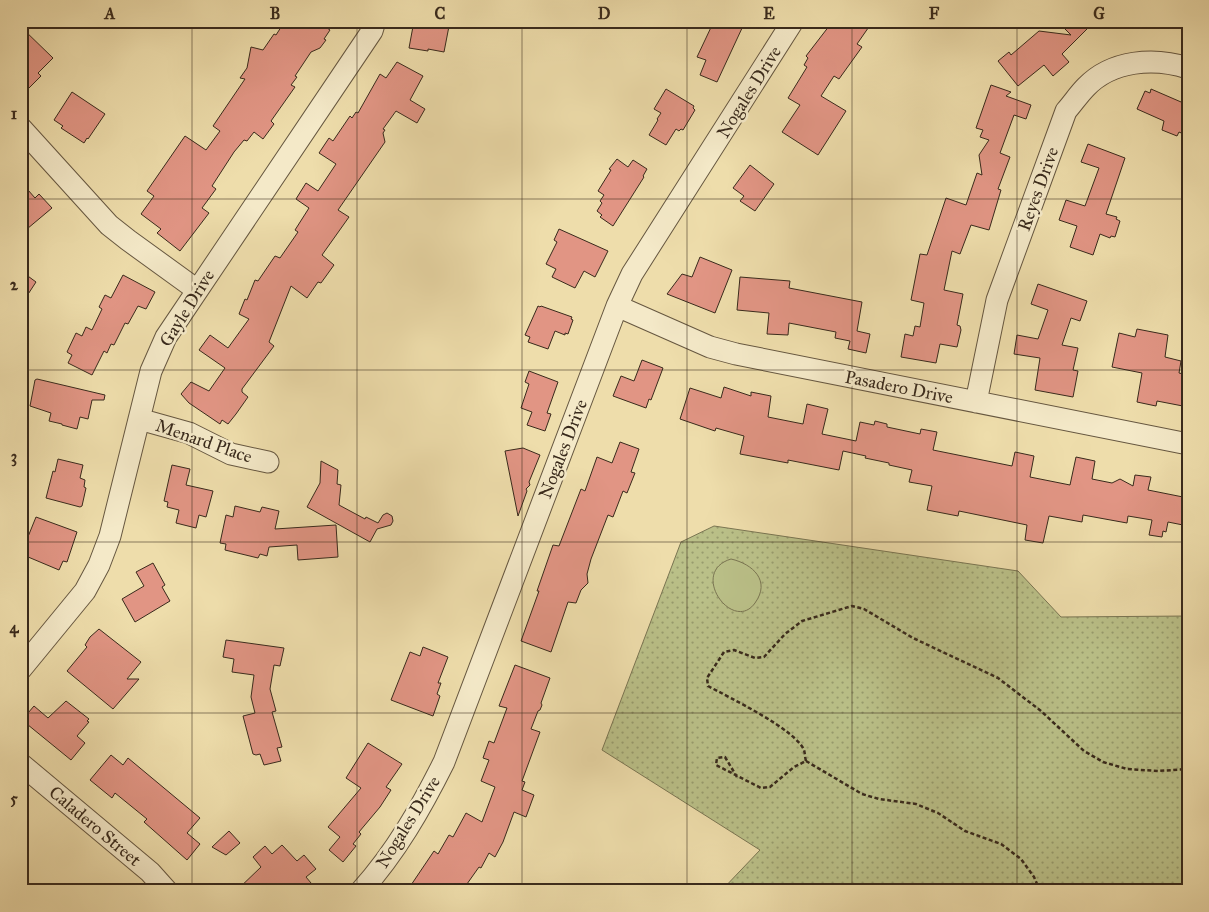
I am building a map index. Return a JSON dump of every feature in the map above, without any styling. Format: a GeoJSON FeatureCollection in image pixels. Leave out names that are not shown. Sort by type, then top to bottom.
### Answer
{"type":"FeatureCollection","features":[{"type":"Feature","properties":{"kind":"street","name":"Gayle Drive"},"geometry":{"type":"LineString","coordinates":[[21,669],[85,591],[99,565],[110,536],[151,371],[166,337],[372,31],[375,21]]}},
{"type":"Feature","properties":{"kind":"street","name":"Nogales Drive"},"geometry":{"type":"LineString","coordinates":[[361,891],[384,866],[428,795],[444,762],[617,306],[632,274],[793,21]]}},
{"type":"Feature","properties":{"kind":"street","name":"Reyes Drive"},"geometry":{"type":"LineString","coordinates":[[976,402],[997,300],[1066,111],[1086,86],[1116,67],[1156,61],[1188,68]]}},
{"type":"Feature","properties":{"kind":"street"},"geometry":{"type":"LineString","coordinates":[[21,128],[109,224],[197,290]]}},
{"type":"Feature","properties":{"kind":"street","name":"Pasadero Drive"},"geometry":{"type":"LineString","coordinates":[[617,306],[710,347],[736,354],[1188,444]]}},
{"type":"Feature","properties":{"kind":"street","name":"Menard Place"},"geometry":{"type":"LineString","coordinates":[[139,419],[189,433],[231,454],[268,462]]}},
{"type":"Feature","properties":{"kind":"street","name":"Caladero Street"},"geometry":{"type":"LineString","coordinates":[[21,764],[150,872],[167,891]]}},
{"type":"Feature","properties":{"kind":"path"},"geometry":{"type":"LineString","coordinates":[[806,761],[804,749],[792,736],[774,722],[708,686],[707,678],[724,652],[734,650],[755,658],[764,657],[786,634],[802,621],[852,606],[864,609],[913,638],[998,678],[1041,711],[1084,751],[1103,762],[1127,769],[1158,771],[1188,769]]}},
{"type":"Feature","properties":{"kind":"path"},"geometry":{"type":"LineString","coordinates":[[737,777],[725,757],[717,758],[716,766],[737,777],[761,788],[770,787],[794,767],[806,761]]}},
{"type":"Feature","properties":{"kind":"path"},"geometry":{"type":"LineString","coordinates":[[806,761],[862,794],[879,799],[916,804],[938,813],[964,831],[1001,844],[1021,858],[1034,877],[1040,891]]}},
{"type":"Feature","properties":{"kind":"green space"},"geometry":{"type":"Polygon","coordinates":[[[714,526],[1018,571],[1061,617],[1188,616],[1188,891],[721,891],[760,850],[602,750],[681,542],[714,526]]]}},
{"type":"Feature","properties":{"kind":"green space"},"geometry":{"type":"Polygon","coordinates":[[[731,559],[739,561],[752,569],[760,581],[759,595],[755,603],[746,611],[736,611],[726,606],[719,598],[714,587],[714,576],[719,566],[731,559]]]}},
{"type":"Feature","properties":{"kind":"building"},"geometry":{"type":"Polygon","coordinates":[[[285,21],[317,21],[330,30],[320,48],[311,52],[295,76],[297,77],[291,85],[295,87],[271,121],[274,124],[263,139],[254,132],[234,152],[212,186],[216,189],[202,208],[209,213],[180,251],[157,233],[161,229],[141,214],[154,196],[147,191],[185,136],[206,150],[220,131],[213,126],[245,79],[240,78],[247,68],[251,47],[263,50],[285,21]]]}},
{"type":"Feature","properties":{"kind":"building"},"geometry":{"type":"Polygon","coordinates":[[[414,21],[450,21],[444,52],[409,48],[414,21]]]}},
{"type":"Feature","properties":{"kind":"building"},"geometry":{"type":"Polygon","coordinates":[[[714,21],[732,21],[743,26],[717,82],[700,75],[706,60],[697,57],[714,21]]]}},
{"type":"Feature","properties":{"kind":"building"},"geometry":{"type":"Polygon","coordinates":[[[833,21],[873,21],[857,44],[862,47],[839,79],[834,76],[821,96],[846,111],[818,155],[782,132],[800,105],[788,98],[807,67],[804,65],[808,58],[806,56],[833,21]]]}},
{"type":"Feature","properties":{"kind":"building"},"geometry":{"type":"Polygon","coordinates":[[[1057,21],[1095,21],[1062,54],[1069,62],[1053,76],[1044,65],[1018,86],[998,61],[1009,52],[1011,55],[1039,31],[1071,35],[1057,21]]]}},
{"type":"Feature","properties":{"kind":"building"},"geometry":{"type":"Polygon","coordinates":[[[21,27],[53,58],[38,73],[41,76],[27,90],[21,85],[21,27]]]}},
{"type":"Feature","properties":{"kind":"building"},"geometry":{"type":"Polygon","coordinates":[[[397,62],[423,76],[410,100],[425,109],[417,123],[396,111],[383,129],[385,130],[383,133],[385,142],[338,210],[349,217],[322,255],[334,265],[321,283],[318,282],[307,298],[291,286],[269,342],[274,346],[242,389],[242,392],[248,397],[228,424],[222,420],[220,424],[189,403],[181,394],[191,382],[209,391],[225,368],[199,350],[210,335],[228,348],[249,319],[239,314],[255,280],[258,281],[275,256],[280,258],[298,232],[295,230],[309,208],[296,199],[306,183],[318,191],[336,164],[319,153],[329,138],[333,141],[350,116],[352,118],[356,112],[358,113],[380,74],[386,78],[397,62]]]}},
{"type":"Feature","properties":{"kind":"building"},"geometry":{"type":"Polygon","coordinates":[[[991,85],[1011,92],[1006,96],[1031,105],[1026,119],[1014,115],[1000,153],[1010,157],[998,189],[1001,190],[989,230],[971,225],[960,254],[952,251],[944,290],[963,294],[957,325],[960,326],[961,330],[957,347],[940,344],[936,363],[901,357],[905,334],[913,336],[915,326],[920,327],[924,303],[911,300],[920,254],[927,255],[946,198],[966,205],[977,173],[982,175],[979,155],[989,140],[980,137],[983,130],[976,128],[991,85]]]}},
{"type":"Feature","properties":{"kind":"building"},"geometry":{"type":"Polygon","coordinates":[[[666,89],[694,106],[695,110],[683,130],[679,131],[676,129],[666,145],[649,135],[661,113],[654,109],[666,89]]]}},
{"type":"Feature","properties":{"kind":"building"},"geometry":{"type":"Polygon","coordinates":[[[1151,89],[1188,105],[1188,136],[1179,132],[1177,136],[1162,130],[1164,121],[1137,109],[1145,91],[1150,93],[1151,89]]]}},
{"type":"Feature","properties":{"kind":"building"},"geometry":{"type":"Polygon","coordinates":[[[72,92],[105,114],[84,143],[61,128],[63,126],[54,120],[72,92]]]}},
{"type":"Feature","properties":{"kind":"building"},"geometry":{"type":"Polygon","coordinates":[[[1088,144],[1125,158],[1106,214],[1117,217],[1116,219],[1120,221],[1115,237],[1111,236],[1110,238],[1100,234],[1093,255],[1070,247],[1077,226],[1059,220],[1066,200],[1085,206],[1099,168],[1081,162],[1088,144]]]}},
{"type":"Feature","properties":{"kind":"building"},"geometry":{"type":"Polygon","coordinates":[[[617,159],[628,167],[633,160],[647,169],[644,177],[613,226],[600,217],[602,215],[597,211],[604,195],[598,191],[611,170],[609,169],[617,159]]]}},
{"type":"Feature","properties":{"kind":"building"},"geometry":{"type":"Polygon","coordinates":[[[750,165],[774,184],[755,211],[740,201],[744,196],[733,188],[750,165]]]}},
{"type":"Feature","properties":{"kind":"building"},"geometry":{"type":"Polygon","coordinates":[[[21,182],[35,198],[39,194],[52,208],[21,234],[21,182]]]}},
{"type":"Feature","properties":{"kind":"building"},"geometry":{"type":"Polygon","coordinates":[[[559,229],[608,251],[595,277],[584,271],[575,288],[552,277],[556,269],[546,264],[557,242],[554,240],[559,229]]]}},
{"type":"Feature","properties":{"kind":"building"},"geometry":{"type":"Polygon","coordinates":[[[700,257],[732,270],[715,313],[667,294],[682,274],[692,277],[700,257]]]}},
{"type":"Feature","properties":{"kind":"building"},"geometry":{"type":"Polygon","coordinates":[[[21,271],[36,282],[21,305],[21,271]]]}},
{"type":"Feature","properties":{"kind":"building"},"geometry":{"type":"Polygon","coordinates":[[[123,275],[155,292],[146,309],[138,306],[128,324],[125,323],[114,345],[111,344],[107,353],[104,351],[92,375],[68,363],[72,355],[67,352],[76,333],[82,336],[86,327],[92,330],[102,309],[99,307],[105,295],[111,298],[123,275]]]}},
{"type":"Feature","properties":{"kind":"building"},"geometry":{"type":"Polygon","coordinates":[[[740,277],[790,281],[789,288],[862,302],[857,331],[870,334],[866,353],[848,349],[850,341],[835,338],[836,332],[789,323],[788,335],[767,334],[769,313],[737,310],[740,277]]]}},
{"type":"Feature","properties":{"kind":"building"},"geometry":{"type":"Polygon","coordinates":[[[1038,284],[1087,301],[1080,321],[1071,318],[1062,345],[1078,348],[1073,370],[1078,371],[1073,397],[1035,390],[1040,358],[1014,354],[1017,335],[1038,339],[1048,310],[1031,304],[1038,284]]]}},
{"type":"Feature","properties":{"kind":"building"},"geometry":{"type":"Polygon","coordinates":[[[538,306],[572,317],[571,319],[573,320],[568,334],[565,333],[565,335],[555,331],[548,349],[528,342],[530,337],[525,335],[538,306]]]}},
{"type":"Feature","properties":{"kind":"building"},"geometry":{"type":"Polygon","coordinates":[[[1137,329],[1168,335],[1165,357],[1181,361],[1179,373],[1188,375],[1188,407],[1157,401],[1156,406],[1137,402],[1142,373],[1112,367],[1119,333],[1135,337],[1137,329]]]}},
{"type":"Feature","properties":{"kind":"building"},"geometry":{"type":"Polygon","coordinates":[[[642,360],[663,368],[646,408],[613,396],[621,376],[634,381],[642,360]]]}},
{"type":"Feature","properties":{"kind":"building"},"geometry":{"type":"Polygon","coordinates":[[[529,371],[558,382],[547,413],[551,414],[545,431],[527,425],[532,412],[521,408],[529,384],[525,382],[529,371]]]}},
{"type":"Feature","properties":{"kind":"building"},"geometry":{"type":"Polygon","coordinates":[[[35,380],[105,395],[104,400],[92,400],[88,419],[80,417],[77,429],[49,421],[51,413],[30,406],[35,380]]]}},
{"type":"Feature","properties":{"kind":"building"},"geometry":{"type":"Polygon","coordinates":[[[724,387],[751,396],[751,392],[771,396],[768,417],[803,424],[807,404],[828,409],[822,434],[856,441],[860,422],[874,425],[875,421],[887,424],[887,427],[920,434],[921,429],[937,432],[933,450],[1012,466],[1015,452],[1034,456],[1030,477],[1070,485],[1076,457],[1095,461],[1092,479],[1112,483],[1120,479],[1133,486],[1135,475],[1151,477],[1148,490],[1188,498],[1188,526],[1168,522],[1166,532],[1163,531],[1162,537],[1149,535],[1152,520],[1128,516],[1127,523],[1083,515],[1082,522],[1049,516],[1043,543],[1025,540],[1027,525],[959,511],[958,516],[927,510],[932,486],[909,482],[912,470],[843,451],[839,470],[788,460],[788,463],[740,454],[744,436],[716,428],[715,431],[680,419],[690,388],[721,398],[724,387]]]}},
{"type":"Feature","properties":{"kind":"building"},"geometry":{"type":"Polygon","coordinates":[[[620,442],[639,449],[631,472],[635,473],[627,493],[623,491],[613,517],[608,515],[591,559],[587,574],[588,583],[581,590],[576,603],[568,602],[551,652],[521,641],[553,545],[559,546],[581,489],[585,491],[597,457],[612,463],[620,442]]]}},
{"type":"Feature","properties":{"kind":"building"},"geometry":{"type":"Polygon","coordinates":[[[523,448],[540,455],[529,482],[530,485],[526,489],[527,491],[518,516],[505,451],[523,448]]]}},
{"type":"Feature","properties":{"kind":"building"},"geometry":{"type":"Polygon","coordinates":[[[58,459],[83,465],[80,478],[85,480],[84,487],[86,488],[82,506],[80,507],[46,498],[58,459]]]}},
{"type":"Feature","properties":{"kind":"building"},"geometry":{"type":"Polygon","coordinates":[[[321,461],[338,470],[337,484],[341,485],[339,505],[365,519],[366,517],[378,523],[383,515],[387,513],[392,516],[393,521],[391,525],[377,529],[370,542],[307,507],[320,483],[321,461]]]}},
{"type":"Feature","properties":{"kind":"building"},"geometry":{"type":"Polygon","coordinates":[[[172,465],[190,469],[186,485],[213,491],[206,517],[199,515],[196,528],[176,523],[179,510],[167,507],[168,502],[164,501],[172,465]]]}},
{"type":"Feature","properties":{"kind":"building"},"geometry":{"type":"Polygon","coordinates":[[[235,506],[260,512],[262,507],[279,511],[275,529],[336,525],[338,557],[298,560],[297,545],[269,547],[267,556],[260,554],[258,558],[225,550],[226,544],[220,543],[226,515],[233,517],[235,506]]]}},
{"type":"Feature","properties":{"kind":"building"},"geometry":{"type":"Polygon","coordinates":[[[36,517],[77,532],[67,562],[63,561],[59,570],[21,554],[36,517]]]}},
{"type":"Feature","properties":{"kind":"building"},"geometry":{"type":"Polygon","coordinates":[[[153,563],[165,585],[162,587],[170,601],[135,622],[122,599],[144,586],[136,572],[153,563]]]}},
{"type":"Feature","properties":{"kind":"building"},"geometry":{"type":"Polygon","coordinates":[[[99,629],[141,662],[127,679],[139,679],[113,709],[67,671],[87,647],[85,645],[90,637],[99,629]]]}},
{"type":"Feature","properties":{"kind":"building"},"geometry":{"type":"Polygon","coordinates":[[[226,640],[284,648],[280,666],[274,665],[270,689],[276,711],[272,712],[282,747],[277,748],[281,761],[264,765],[260,754],[253,754],[243,716],[255,713],[251,697],[254,675],[232,672],[234,659],[223,657],[226,640]]]}},
{"type":"Feature","properties":{"kind":"building"},"geometry":{"type":"Polygon","coordinates":[[[423,647],[448,657],[438,683],[441,683],[437,694],[440,696],[433,716],[391,700],[410,652],[420,656],[423,647]]]}},
{"type":"Feature","properties":{"kind":"building"},"geometry":{"type":"Polygon","coordinates":[[[515,665],[550,678],[541,703],[542,705],[531,729],[540,732],[522,781],[525,782],[522,790],[534,795],[526,817],[514,812],[503,842],[495,857],[489,853],[481,868],[479,867],[462,891],[407,891],[434,851],[438,854],[449,835],[453,837],[466,813],[482,822],[495,787],[481,781],[489,760],[483,758],[489,741],[494,743],[507,708],[499,706],[515,665]]]}},
{"type":"Feature","properties":{"kind":"building"},"geometry":{"type":"Polygon","coordinates":[[[66,701],[89,719],[87,721],[89,722],[77,736],[85,743],[71,760],[22,720],[34,706],[48,718],[66,701]]]}},
{"type":"Feature","properties":{"kind":"building"},"geometry":{"type":"Polygon","coordinates":[[[368,743],[402,764],[386,787],[391,790],[380,807],[359,832],[361,834],[353,844],[356,846],[343,862],[329,850],[340,837],[328,827],[361,788],[346,778],[368,743]]]}},
{"type":"Feature","properties":{"kind":"building"},"geometry":{"type":"Polygon","coordinates":[[[111,755],[123,765],[128,758],[200,818],[187,833],[200,844],[187,860],[144,822],[147,819],[115,793],[112,798],[90,780],[111,755]]]}},
{"type":"Feature","properties":{"kind":"building"},"geometry":{"type":"Polygon","coordinates":[[[229,831],[240,843],[226,855],[212,847],[229,831]]]}},
{"type":"Feature","properties":{"kind":"building"},"geometry":{"type":"Polygon","coordinates":[[[282,845],[297,861],[304,855],[316,869],[306,877],[311,883],[301,891],[236,891],[261,867],[253,857],[265,846],[272,854],[282,845]]]}}]}
